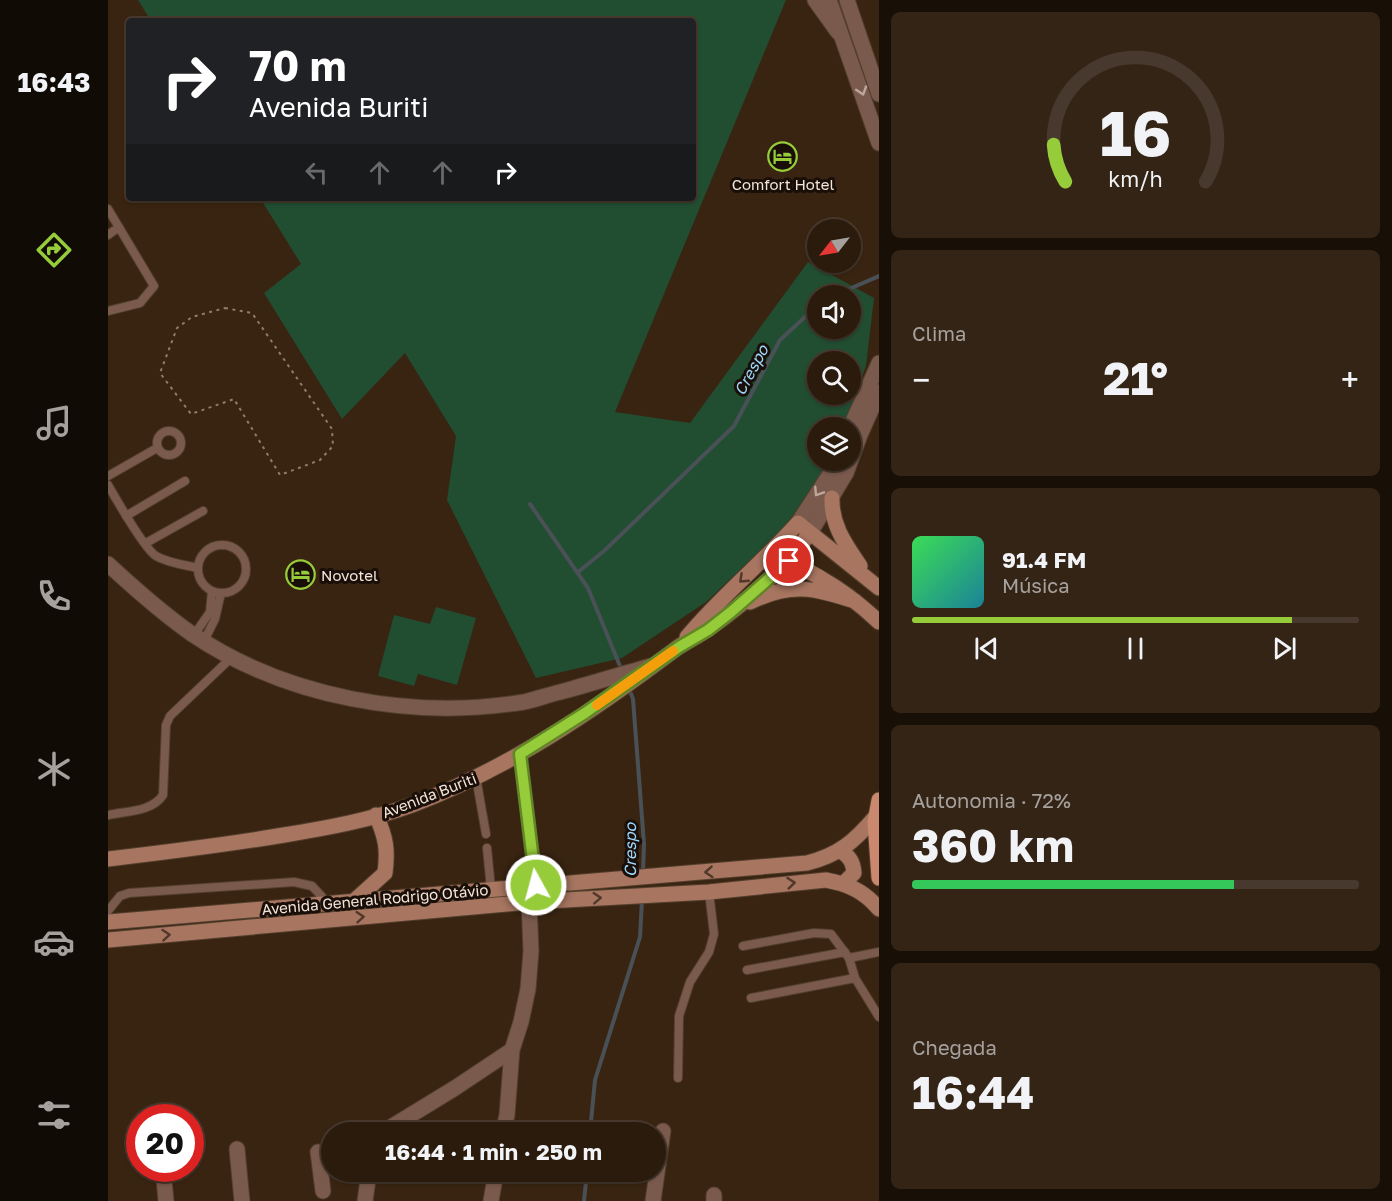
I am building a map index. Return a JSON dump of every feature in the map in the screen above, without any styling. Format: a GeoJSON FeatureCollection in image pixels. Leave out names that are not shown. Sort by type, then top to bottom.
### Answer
{"type":"FeatureCollection","features":[{"type":"Feature","properties":{"kind":"main road"},"geometry":{"type":"LineString","coordinates":[[832,498],[832,511],[843,541],[874,584]]}},
{"type":"Feature","properties":{"kind":"main road"},"geometry":{"type":"LineString","coordinates":[[798,522],[874,584]]}},
{"type":"Feature","properties":{"kind":"main road","name":"Avenida Buriti"},"geometry":{"type":"LineString","coordinates":[[679,647],[704,617],[775,549],[798,522]]}},
{"type":"Feature","properties":{"kind":"main road","name":"Avenida Buriti"},"geometry":{"type":"LineString","coordinates":[[108,859],[246,842],[327,828],[411,805],[476,777],[520,754],[585,713],[658,664],[679,647],[708,630],[789,561],[810,533]]}},
{"type":"Feature","properties":{"kind":"main road"},"geometry":{"type":"LineString","coordinates":[[775,549],[789,561],[824,580],[855,601],[879,622]]}},
{"type":"Feature","properties":{"kind":"main road"},"geometry":{"type":"LineString","coordinates":[[731,612],[770,593],[798,588],[819,590],[855,601]]}},
{"type":"Feature","properties":{"kind":"main road"},"geometry":{"type":"LineString","coordinates":[[879,800],[876,816],[879,878]]}},
{"type":"Feature","properties":{"kind":"main road"},"geometry":{"type":"LineString","coordinates":[[353,901],[385,873],[388,854],[386,836],[376,815]]}},
{"type":"Feature","properties":{"kind":"main road","name":"Avenida General Rodrigo Otávio"},"geometry":{"type":"LineString","coordinates":[[108,922],[807,863],[824,859],[841,851],[876,816]]}},
{"type":"Feature","properties":{"kind":"main road"},"geometry":{"type":"LineString","coordinates":[[841,851],[853,863],[854,873],[844,884]]}},
{"type":"Feature","properties":{"kind":"main road","name":"Avenida General Rodrigo Otávio"},"geometry":{"type":"LineString","coordinates":[[108,940],[530,902],[709,892],[826,879],[860,890],[879,909]]}},
{"type":"Feature","properties":{"kind":"street"},"geometry":{"type":"LineString","coordinates":[[815,0],[844,40]]}},
{"type":"Feature","properties":{"kind":"street"},"geometry":{"type":"LineString","coordinates":[[829,0],[879,143]]}},
{"type":"Feature","properties":{"kind":"street"},"geometry":{"type":"LineString","coordinates":[[847,0],[879,94]]}},
{"type":"Feature","properties":{"kind":"street"},"geometry":{"type":"LineString","coordinates":[[855,417],[879,363]]}},
{"type":"Feature","properties":{"kind":"street"},"geometry":{"type":"LineString","coordinates":[[810,533],[846,473],[879,392]]}},
{"type":"Feature","properties":{"kind":"street"},"geometry":{"type":"LineString","coordinates":[[798,522],[832,471]]}},
{"type":"Feature","properties":{"kind":"street"},"geometry":{"type":"LineString","coordinates":[[108,564],[161,611],[199,638],[232,657],[275,677],[357,701],[441,709],[525,702],[658,664]]}},
{"type":"Feature","properties":{"kind":"street"},"geometry":{"type":"LineString","coordinates":[[505,1122],[512,1050],[528,989],[531,951],[530,902]]}},
{"type":"Feature","properties":{"kind":"street"},"geometry":{"type":"LineString","coordinates":[[399,1122],[512,1050]]}},
{"type":"Feature","properties":{"kind":"street"},"geometry":{"type":"LineString","coordinates":[[237,1149],[242,1201]]}},
{"type":"Feature","properties":{"kind":"street"},"geometry":{"type":"LineString","coordinates":[[318,1152],[323,1196]]}},
{"type":"Feature","properties":{"kind":"street"},"geometry":{"type":"LineString","coordinates":[[164,1182],[166,1201]]}},
{"type":"Feature","properties":{"kind":"street"},"geometry":{"type":"LineString","coordinates":[[323,1196],[330,1182]]}},
{"type":"Feature","properties":{"kind":"street"},"geometry":{"type":"LineString","coordinates":[[365,1201],[368,1182]]}},
{"type":"Feature","properties":{"kind":"street"},"geometry":{"type":"LineString","coordinates":[[491,1201],[494,1182]]}},
{"type":"Feature","properties":{"kind":"street"},"geometry":{"type":"LineString","coordinates":[[653,1201],[656,1182]]}},
{"type":"Feature","properties":{"kind":"lane"},"geometry":{"type":"LineString","coordinates":[[108,209],[154,286],[140,303],[108,311]]}},
{"type":"Feature","properties":{"kind":"lane"},"geometry":{"type":"LineString","coordinates":[[108,235],[119,227]]}},
{"type":"Feature","properties":{"kind":"lane"},"geometry":{"type":"LineString","coordinates":[[108,476],[157,448]]}},
{"type":"Feature","properties":{"kind":"lane"},"geometry":{"type":"LineString","coordinates":[[126,516],[185,481]]}},
{"type":"Feature","properties":{"kind":"lane"},"geometry":{"type":"LineString","coordinates":[[108,485],[126,516],[157,556],[198,568]]}},
{"type":"Feature","properties":{"kind":"lane"},"geometry":{"type":"LineString","coordinates":[[146,543],[203,510]]}},
{"type":"Feature","properties":{"kind":"lane"},"geometry":{"type":"LineString","coordinates":[[219,544],[228,545],[240,553],[246,570],[240,585],[232,591],[221,593],[212,591],[204,585],[199,577],[198,568],[205,551],[219,544]]}},
{"type":"Feature","properties":{"kind":"lane"},"geometry":{"type":"LineString","coordinates":[[199,638],[210,612],[212,591]]}},
{"type":"Feature","properties":{"kind":"lane"},"geometry":{"type":"LineString","coordinates":[[199,638],[215,619],[221,593]]}},
{"type":"Feature","properties":{"kind":"lane"},"geometry":{"type":"LineString","coordinates":[[108,815],[150,807],[158,802],[163,795],[166,725],[170,716],[232,657]]}},
{"type":"Feature","properties":{"kind":"lane"},"geometry":{"type":"LineString","coordinates":[[520,754],[536,885]]}},
{"type":"Feature","properties":{"kind":"lane"},"geometry":{"type":"LineString","coordinates":[[476,777],[486,834]]}},
{"type":"Feature","properties":{"kind":"lane"},"geometry":{"type":"LineString","coordinates":[[487,848],[491,889]]}},
{"type":"Feature","properties":{"kind":"lane"},"geometry":{"type":"LineString","coordinates":[[108,911],[120,896],[129,893],[294,882],[312,886],[328,903]]}},
{"type":"Feature","properties":{"kind":"lane"},"geometry":{"type":"LineString","coordinates":[[678,1078],[679,1016],[690,982],[709,952],[714,934],[709,892]]}},
{"type":"Feature","properties":{"kind":"lane"},"geometry":{"type":"LineString","coordinates":[[743,946],[814,933],[831,934],[847,955],[855,978],[879,1017]]}},
{"type":"Feature","properties":{"kind":"lane"},"geometry":{"type":"LineString","coordinates":[[747,970],[879,952]]}},
{"type":"Feature","properties":{"kind":"lane"},"geometry":{"type":"LineString","coordinates":[[751,998],[855,978]]}},
{"type":"Feature","properties":{"kind":"path"},"geometry":{"type":"LineString","coordinates":[[225,308],[252,313],[332,429],[333,446],[320,460],[280,475],[234,399],[191,414],[160,373],[177,328],[192,317],[225,308]]}},
{"type":"Feature","properties":{"kind":"green space"},"geometry":{"type":"Polygon","coordinates":[[[138,0],[786,0],[615,412],[690,423],[807,263],[807,273],[828,273],[850,285],[807,285],[807,339],[861,339],[861,291],[874,298],[866,366],[861,380],[861,351],[807,351],[807,405],[852,405],[848,417],[807,417],[807,471],[823,471],[785,527],[706,602],[622,658],[536,678],[447,500],[456,436],[405,353],[342,419],[264,293],[301,264],[262,201],[696,201],[696,18],[149,18],[138,0]]]}},
{"type":"Feature","properties":{"kind":"green space"},"geometry":{"type":"Polygon","coordinates":[[[436,607],[476,618],[457,685],[418,674],[414,686],[378,676],[394,615],[430,624],[436,607]]]}},
{"type":"Feature","properties":{"kind":"waterway","name":"Crespo"},"geometry":{"type":"LineString","coordinates":[[858,285],[879,276]]}},
{"type":"Feature","properties":{"kind":"waterway","name":"Crespo"},"geometry":{"type":"LineString","coordinates":[[578,572],[604,551],[734,426],[780,340],[807,315]]}},
{"type":"Feature","properties":{"kind":"waterway","name":"Crespo"},"geometry":{"type":"LineString","coordinates":[[530,504],[588,588],[622,671]]}},
{"type":"Feature","properties":{"kind":"waterway","name":"Crespo"},"geometry":{"type":"LineString","coordinates":[[629,689],[633,699],[644,844],[643,872]]}},
{"type":"Feature","properties":{"kind":"waterway","name":"Crespo"},"geometry":{"type":"LineString","coordinates":[[591,1122],[595,1080],[640,937],[642,900]]}},
{"type":"Feature","properties":{"kind":"waterway","name":"Crespo"},"geometry":{"type":"LineString","coordinates":[[584,1201],[586,1182]]}},
{"type":"Feature","properties":{"kind":"slow traffic"},"geometry":{"type":"LineString","coordinates":[[597,705],[658,664],[673,651]]}},
{"type":"Feature","properties":{"kind":"place","name":"Comfort Hotel"},"geometry":{"type":"Point","coordinates":[783,157]}},
{"type":"Feature","properties":{"kind":"place","name":"Novotel"},"geometry":{"type":"Point","coordinates":[300,575]}},
{"type":"Feature","properties":{"kind":"route"},"geometry":{"type":"LineString","coordinates":[[536,885],[520,754],[708,630],[789,561]]}}]}
